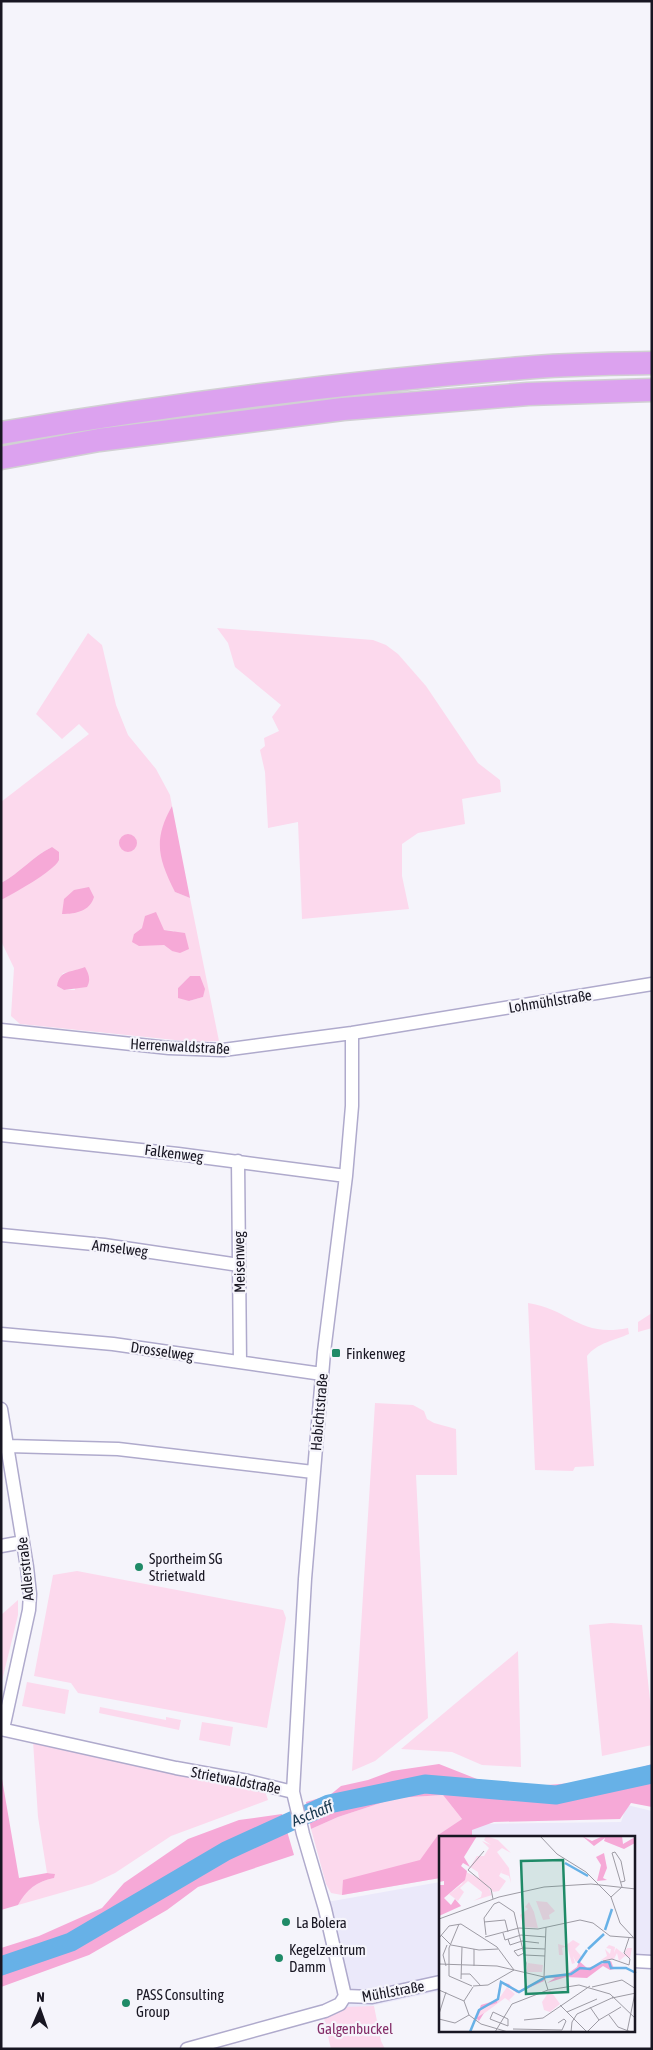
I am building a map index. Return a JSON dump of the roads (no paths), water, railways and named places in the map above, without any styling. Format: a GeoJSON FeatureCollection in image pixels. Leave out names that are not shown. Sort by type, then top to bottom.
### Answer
{"type":"FeatureCollection","features":[{"type":"Feature","properties":{"kind":"highway"},"geometry":{"type":"LineString","coordinates":[[1,433],[88,419],[341,386],[524,368],[652,363]]}},
{"type":"Feature","properties":{"kind":"highway"},"geometry":{"type":"LineString","coordinates":[[1,458],[99,440],[343,409],[528,394],[652,390]]}},
{"type":"Feature","properties":{"kind":"highway"},"geometry":{"type":"LineString","coordinates":[[1,418],[88,419]]}},
{"type":"Feature","properties":{"kind":"street","name":"Lohmühlstraße"},"geometry":{"type":"LineString","coordinates":[[447,1017],[652,984]]}},
{"type":"Feature","properties":{"kind":"street","name":"Herrenwaldstraße"},"geometry":{"type":"LineString","coordinates":[[1,1030],[169,1048],[223,1050],[352,1033],[447,1017]]}},
{"type":"Feature","properties":{"kind":"street","name":"Habichtstraße"},"geometry":{"type":"LineString","coordinates":[[293,1792],[304,1579],[313,1472],[352,1106],[352,1033]]}},
{"type":"Feature","properties":{"kind":"street","name":"Falkenweg"},"geometry":{"type":"LineString","coordinates":[[1,1134],[346,1176]]}},
{"type":"Feature","properties":{"kind":"street","name":"Meisenweg"},"geometry":{"type":"LineString","coordinates":[[238,1162],[240,1362]]}},
{"type":"Feature","properties":{"kind":"street","name":"Amselweg"},"geometry":{"type":"LineString","coordinates":[[1,1235],[104,1245],[239,1265]]}},
{"type":"Feature","properties":{"kind":"street","name":"Drosselweg"},"geometry":{"type":"LineString","coordinates":[[1,1334],[113,1344],[322,1374]]}},
{"type":"Feature","properties":{"kind":"street","name":"Adlerstraße"},"geometry":{"type":"LineString","coordinates":[[1,1409],[30,1594],[29,1610],[2,1729]]}},
{"type":"Feature","properties":{"kind":"street"},"geometry":{"type":"LineString","coordinates":[[8,1446],[118,1448],[313,1472]]}},
{"type":"Feature","properties":{"kind":"street"},"geometry":{"type":"LineString","coordinates":[[1,1546],[23,1542]]}},
{"type":"Feature","properties":{"kind":"street","name":"Strietwaldstraße"},"geometry":{"type":"LineString","coordinates":[[2,1729],[110,1754],[293,1792],[325,1909],[345,1996]]}},
{"type":"Feature","properties":{"kind":"street"},"geometry":{"type":"LineString","coordinates":[[636,1961],[652,1962]]}},
{"type":"Feature","properties":{"kind":"street","name":"Mühlstraße"},"geometry":{"type":"LineString","coordinates":[[345,1996],[372,1998],[439,1982]]}},
{"type":"Feature","properties":{"kind":"street"},"geometry":{"type":"LineString","coordinates":[[187,2049],[326,2011],[340,2004],[345,1996]]}},
{"type":"Feature","properties":{"kind":"waterway","name":"Aschaff"},"geometry":{"type":"LineString","coordinates":[[1,1966],[71,1942],[226,1851],[329,1804],[425,1784],[556,1795],[652,1774]]}},
{"type":"Feature","properties":{"kind":"place","name":"Finkenweg"},"geometry":{"type":"Point","coordinates":[336,1353]}},
{"type":"Feature","properties":{"kind":"place","name":"Sportheim SG Strietwald"},"geometry":{"type":"Point","coordinates":[139,1567]}},
{"type":"Feature","properties":{"kind":"place","name":"La Bolera"},"geometry":{"type":"Point","coordinates":[286,1922]}},
{"type":"Feature","properties":{"kind":"place","name":"Kegelzentrum Damm"},"geometry":{"type":"Point","coordinates":[279,1958]}},
{"type":"Feature","properties":{"kind":"place","name":"PASS Consulting Group"},"geometry":{"type":"Point","coordinates":[126,2003]}},
{"type":"Feature","properties":{"kind":"park label","name":"Galgenbuckel"},"geometry":{"type":"Point","coordinates":[355,2028]}}]}
